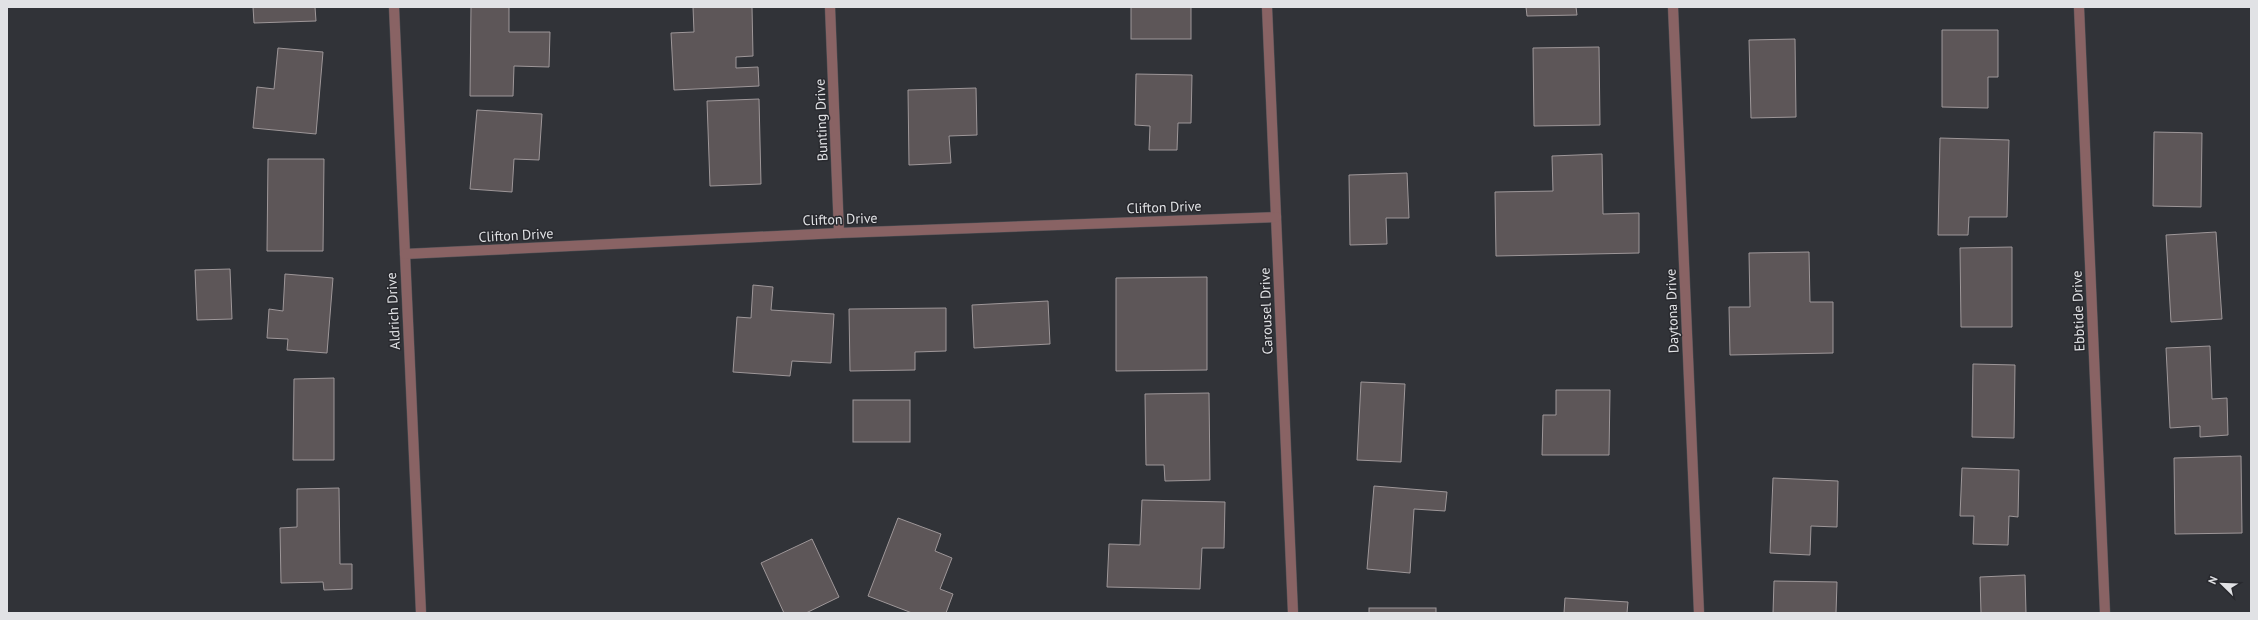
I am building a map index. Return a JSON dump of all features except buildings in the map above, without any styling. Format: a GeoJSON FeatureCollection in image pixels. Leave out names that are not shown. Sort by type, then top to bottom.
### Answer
{"type":"FeatureCollection","features":[{"type":"Feature","properties":{"kind":"street","name":"Aldrich Drive"},"geometry":{"type":"LineString","coordinates":[[394,7],[421,613]]}},
{"type":"Feature","properties":{"kind":"street","name":"Bunting Drive"},"geometry":{"type":"LineString","coordinates":[[830,7],[839,233]]}},
{"type":"Feature","properties":{"kind":"street","name":"Carousel Drive"},"geometry":{"type":"LineString","coordinates":[[1268,7],[1293,613]]}},
{"type":"Feature","properties":{"kind":"street","name":"Daytona Drive"},"geometry":{"type":"LineString","coordinates":[[1674,7],[1699,613]]}},
{"type":"Feature","properties":{"kind":"street","name":"Ebbtide Drive"},"geometry":{"type":"LineString","coordinates":[[2079,7],[2105,613]]}},
{"type":"Feature","properties":{"kind":"street","name":"Clifton Drive"},"geometry":{"type":"LineString","coordinates":[[405,254],[839,233],[1276,217]]}}]}
